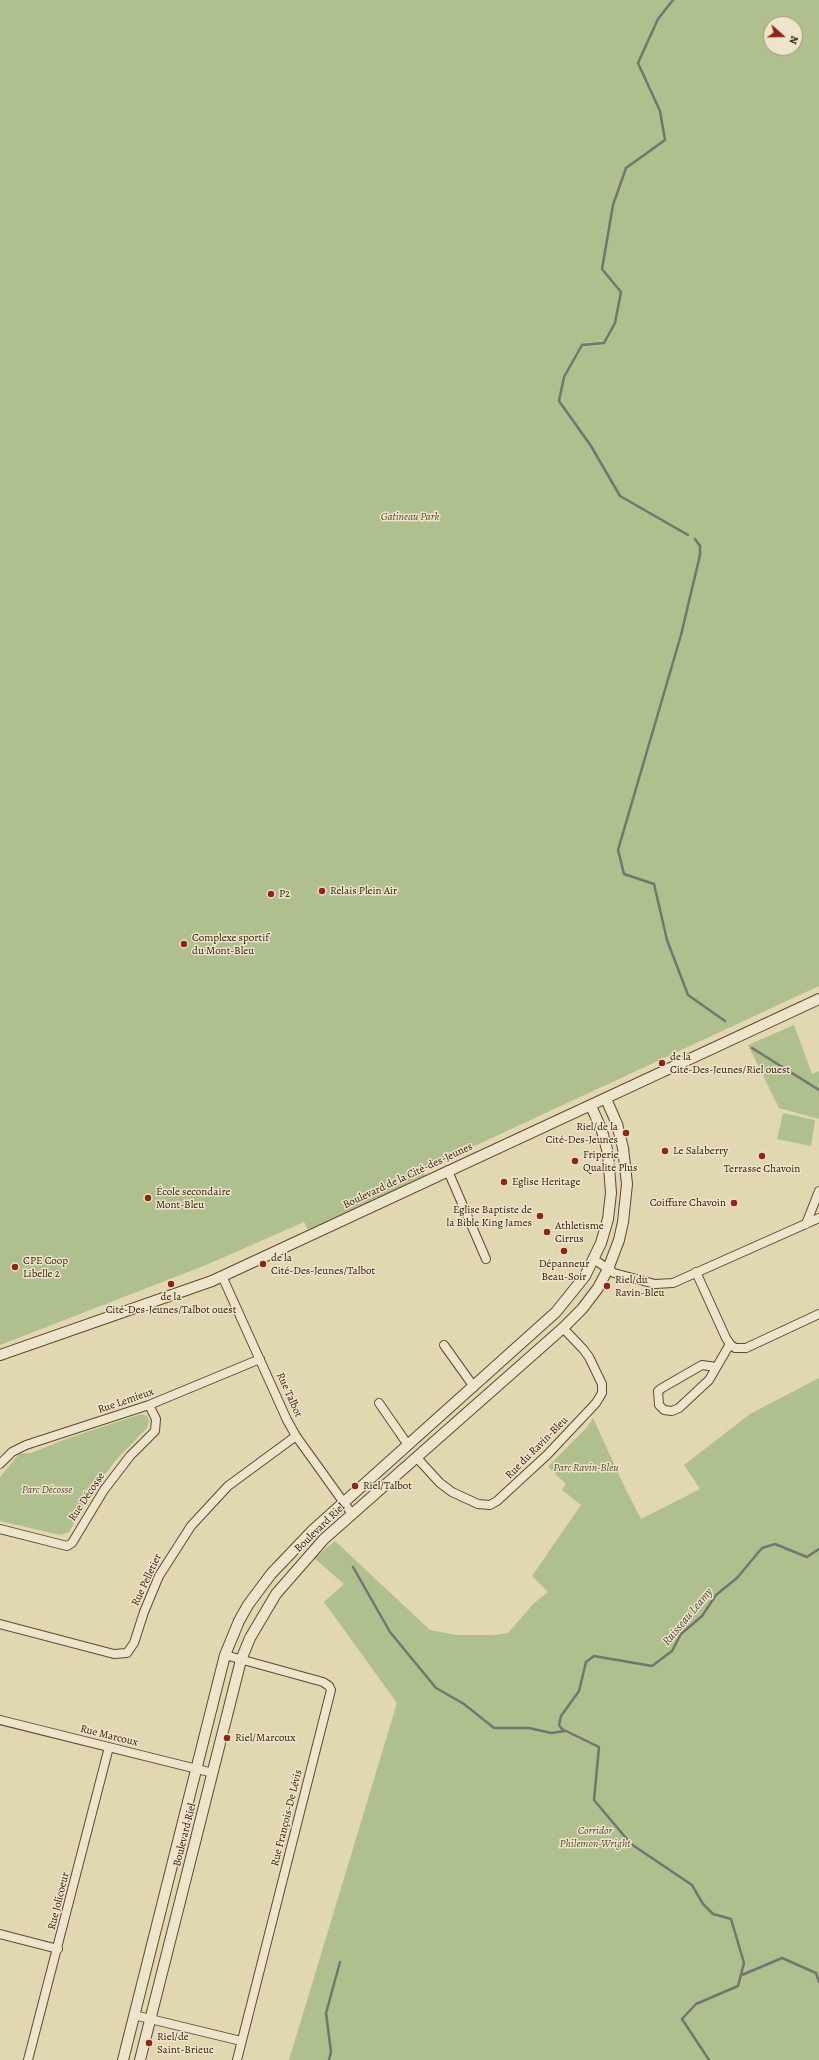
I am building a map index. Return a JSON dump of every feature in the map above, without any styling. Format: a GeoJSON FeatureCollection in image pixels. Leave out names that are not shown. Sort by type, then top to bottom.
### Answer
{"type":"FeatureCollection","features":[{"type":"Feature","properties":{"kind":"street","name":"Boulevard de la Cité-des-Jeunes"},"geometry":{"type":"LineString","coordinates":[[0,1355],[191,1289],[222,1276],[819,999]]}},
{"type":"Feature","properties":{"kind":"street","name":"Boulevard Riel"},"geometry":{"type":"LineString","coordinates":[[140,2060],[242,1660],[257,1623],[276,1594],[315,1549],[352,1514],[563,1328],[588,1301],[608,1270],[624,1222],[627,1184],[623,1148],[617,1124],[606,1099]]}},
{"type":"Feature","properties":{"kind":"street","name":"Boulevard Riel"},"geometry":{"type":"LineString","coordinates":[[123,2060],[225,1656],[239,1621],[260,1588],[285,1558],[343,1502],[474,1387],[564,1304],[585,1276],[595,1260],[608,1219],[611,1180],[605,1141],[591,1106]]}},
{"type":"Feature","properties":{"kind":"street"},"geometry":{"type":"LineString","coordinates":[[448,1171],[486,1259]]}},
{"type":"Feature","properties":{"kind":"street"},"geometry":{"type":"LineString","coordinates":[[806,1224],[819,1191]]}},
{"type":"Feature","properties":{"kind":"street"},"geometry":{"type":"LineString","coordinates":[[595,1260],[608,1270],[655,1284],[673,1283],[819,1218]]}},
{"type":"Feature","properties":{"kind":"street"},"geometry":{"type":"LineString","coordinates":[[696,1272],[730,1344],[735,1348],[746,1348],[819,1314]]}},
{"type":"Feature","properties":{"kind":"street","name":"Rue Talbot"},"geometry":{"type":"LineString","coordinates":[[222,1276],[287,1420],[296,1436],[352,1514]]}},
{"type":"Feature","properties":{"kind":"street","name":"Rue du Ravin-Bleu"},"geometry":{"type":"LineString","coordinates":[[416,1458],[440,1483],[452,1492],[478,1504],[490,1504],[497,1501],[547,1455],[598,1400],[602,1393],[602,1384],[589,1358],[583,1349],[563,1328]]}},
{"type":"Feature","properties":{"kind":"street"},"geometry":{"type":"LineString","coordinates":[[716,1367],[702,1365],[662,1388],[658,1391],[659,1405],[664,1410],[672,1411],[679,1408],[709,1380],[730,1344]]}},
{"type":"Feature","properties":{"kind":"street"},"geometry":{"type":"LineString","coordinates":[[444,1345],[474,1387]]}},
{"type":"Feature","properties":{"kind":"street","name":"Rue Lemieux"},"geometry":{"type":"LineString","coordinates":[[0,1464],[12,1452],[26,1446],[149,1405],[260,1359]]}},
{"type":"Feature","properties":{"kind":"street"},"geometry":{"type":"LineString","coordinates":[[379,1403],[408,1445]]}},
{"type":"Feature","properties":{"kind":"street","name":"Rue Décosse"},"geometry":{"type":"LineString","coordinates":[[0,1529],[67,1546],[72,1543],[104,1490],[130,1456],[155,1431],[156,1419],[149,1405]]}},
{"type":"Feature","properties":{"kind":"street","name":"Rue Pelletier"},"geometry":{"type":"LineString","coordinates":[[0,1624],[114,1654],[127,1653],[134,1643],[144,1612],[159,1576],[191,1526],[228,1486],[296,1436]]}},
{"type":"Feature","properties":{"kind":"street","name":"Rue François-De Lévis"},"geometry":{"type":"LineString","coordinates":[[225,1656],[323,1682],[329,1686],[331,1690],[237,2060]]}},
{"type":"Feature","properties":{"kind":"street","name":"Rue Marcoux"},"geometry":{"type":"LineString","coordinates":[[0,1720],[213,1773]]}},
{"type":"Feature","properties":{"kind":"street","name":"Rue Jolicoeur"},"geometry":{"type":"LineString","coordinates":[[28,2060],[58,1949],[109,1747]]}},
{"type":"Feature","properties":{"kind":"street"},"geometry":{"type":"LineString","coordinates":[[0,1934],[58,1949]]}},
{"type":"Feature","properties":{"kind":"street"},"geometry":{"type":"LineString","coordinates":[[134,2015],[241,2041]]}},
{"type":"Feature","properties":{"kind":"green space","name":"Gatineau Park"},"geometry":{"type":"Polygon","coordinates":[[[0,0],[819,0],[819,986],[423,1170],[426,1181],[310,1234],[304,1222],[206,1265],[0,1345],[0,0]]]}},
{"type":"Feature","properties":{"kind":"green space"},"geometry":{"type":"Polygon","coordinates":[[[794,1025],[812,1074],[819,1071],[819,1119],[779,1108],[748,1045],[794,1025]]]}},
{"type":"Feature","properties":{"kind":"green space"},"geometry":{"type":"Polygon","coordinates":[[[783,1113],[815,1120],[811,1146],[777,1139],[783,1113]]]}},
{"type":"Feature","properties":{"kind":"green space","name":"Corridor Philemon-Wright"},"geometry":{"type":"Polygon","coordinates":[[[819,1378],[819,2060],[289,2060],[397,1703],[324,1602],[344,1584],[314,1558],[335,1541],[430,1630],[456,1635],[495,1635],[508,1633],[534,1603],[548,1592],[532,1576],[581,1505],[562,1490],[566,1484],[548,1467],[587,1427],[593,1418],[641,1519],[700,1489],[684,1465],[750,1414],[819,1378]]]}},
{"type":"Feature","properties":{"kind":"green space","name":"Parc Décosse"},"geometry":{"type":"Polygon","coordinates":[[[141,1414],[147,1416],[149,1420],[147,1428],[115,1461],[94,1490],[69,1532],[60,1535],[0,1521],[0,1477],[19,1454],[31,1453],[66,1439],[141,1414]]]}},
{"type":"Feature","properties":{"kind":"waterway"},"geometry":{"type":"LineString","coordinates":[[673,0],[658,19],[638,63],[660,111],[665,140],[626,168],[613,205],[602,269],[621,292],[615,323],[604,343],[582,345],[564,377],[559,401],[591,446],[620,496],[688,535]]}},
{"type":"Feature","properties":{"kind":"waterway"},"geometry":{"type":"LineString","coordinates":[[695,539],[700,546],[700,555],[681,635],[618,850],[624,874],[654,884],[667,940],[688,995],[725,1021]]}},
{"type":"Feature","properties":{"kind":"waterway"},"geometry":{"type":"LineString","coordinates":[[752,1048],[819,1090]]}},
{"type":"Feature","properties":{"kind":"waterway","name":"Ruisseau Leamy"},"geometry":{"type":"LineString","coordinates":[[709,2060],[682,2019],[696,2004],[738,1986],[744,1963],[731,1919],[713,1914],[703,1904],[692,1885],[631,1844],[594,1800],[599,1747],[562,1729],[559,1725],[561,1716],[579,1691],[586,1662],[594,1656],[652,1666],[672,1651],[681,1634],[702,1616],[716,1595],[737,1578],[762,1548],[775,1544],[807,1557],[819,1549]]}},
{"type":"Feature","properties":{"kind":"waterway"},"geometry":{"type":"LineString","coordinates":[[353,1567],[390,1632],[436,1688],[464,1704],[494,1728],[529,1728],[551,1733],[565,1731]]}},
{"type":"Feature","properties":{"kind":"waterway"},"geometry":{"type":"LineString","coordinates":[[742,1975],[782,1958],[816,1973],[819,1982]]}},
{"type":"Feature","properties":{"kind":"waterway"},"geometry":{"type":"LineString","coordinates":[[329,2060],[331,2052],[326,2013],[340,1962]]}},
{"type":"Feature","properties":{"kind":"place","name":"Relais Plein Air"},"geometry":{"type":"Point","coordinates":[322,891]}},
{"type":"Feature","properties":{"kind":"place","name":"P2"},"geometry":{"type":"Point","coordinates":[271,894]}},
{"type":"Feature","properties":{"kind":"place","name":"Complexe sportif du Mont-Bleu"},"geometry":{"type":"Point","coordinates":[184,944]}},
{"type":"Feature","properties":{"kind":"place","name":"de la Cité-Des-Jeunes/Riel ouest"},"geometry":{"type":"Point","coordinates":[662,1063]}},
{"type":"Feature","properties":{"kind":"place","name":"Riel/de la Cité-Des-Jeunes"},"geometry":{"type":"Point","coordinates":[626,1133]}},
{"type":"Feature","properties":{"kind":"place","name":"Le Salaberry"},"geometry":{"type":"Point","coordinates":[665,1151]}},
{"type":"Feature","properties":{"kind":"place","name":"Terrasse Chavoin"},"geometry":{"type":"Point","coordinates":[762,1156]}},
{"type":"Feature","properties":{"kind":"place","name":"Friperie Qualité Plus"},"geometry":{"type":"Point","coordinates":[575,1161]}},
{"type":"Feature","properties":{"kind":"place","name":"Eglise Heritage"},"geometry":{"type":"Point","coordinates":[504,1182]}},
{"type":"Feature","properties":{"kind":"place","name":"École secondaire Mont-Bleu"},"geometry":{"type":"Point","coordinates":[148,1198]}},
{"type":"Feature","properties":{"kind":"place","name":"Coiffure Chavoin"},"geometry":{"type":"Point","coordinates":[734,1203]}},
{"type":"Feature","properties":{"kind":"place","name":"Eglise Baptiste de la Bible King James"},"geometry":{"type":"Point","coordinates":[540,1216]}},
{"type":"Feature","properties":{"kind":"place","name":"Athletisme Cirrus"},"geometry":{"type":"Point","coordinates":[547,1232]}},
{"type":"Feature","properties":{"kind":"place","name":"Dépanneur Beau-Soir"},"geometry":{"type":"Point","coordinates":[564,1251]}},
{"type":"Feature","properties":{"kind":"place","name":"de la Cité-Des-Jeunes/Talbot"},"geometry":{"type":"Point","coordinates":[263,1264]}},
{"type":"Feature","properties":{"kind":"place","name":"CPE Coop Libelle 2"},"geometry":{"type":"Point","coordinates":[15,1267]}},
{"type":"Feature","properties":{"kind":"place","name":"de la Cité-Des-Jeunes/Talbot ouest"},"geometry":{"type":"Point","coordinates":[171,1284]}},
{"type":"Feature","properties":{"kind":"place","name":"Riel/du Ravin-Bleu"},"geometry":{"type":"Point","coordinates":[607,1286]}},
{"type":"Feature","properties":{"kind":"place","name":"Riel/Talbot"},"geometry":{"type":"Point","coordinates":[355,1486]}},
{"type":"Feature","properties":{"kind":"place","name":"Riel/Marcoux"},"geometry":{"type":"Point","coordinates":[227,1738]}},
{"type":"Feature","properties":{"kind":"place","name":"Riel/de Saint-Brieuc"},"geometry":{"type":"Point","coordinates":[149,2043]}},
{"type":"Feature","properties":{"kind":"park label","name":"Parc Ravin-Bleu"},"geometry":{"type":"Point","coordinates":[586,1468]}}]}
